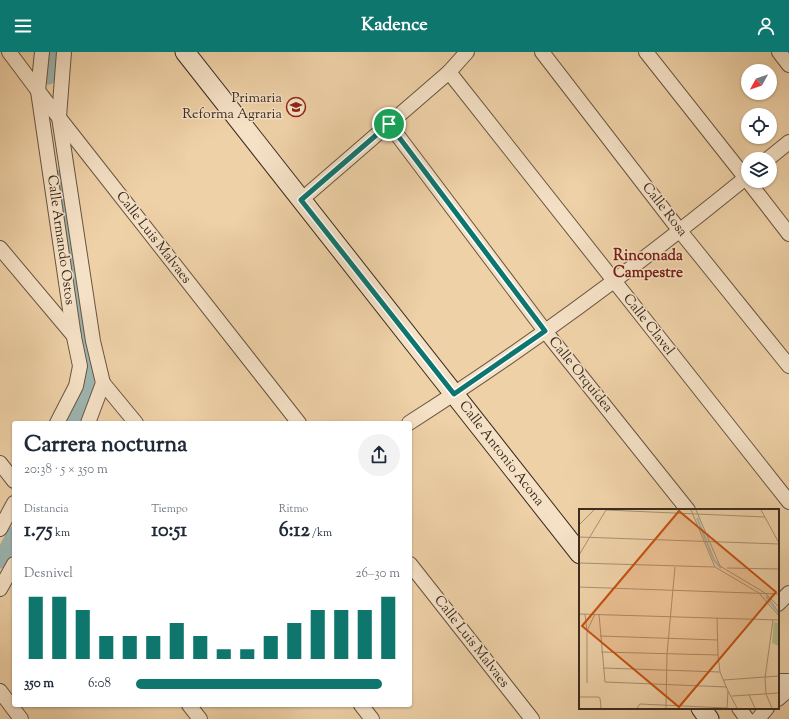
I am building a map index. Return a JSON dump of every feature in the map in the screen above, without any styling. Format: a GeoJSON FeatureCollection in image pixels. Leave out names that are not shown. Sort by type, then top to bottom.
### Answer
{"type":"FeatureCollection","features":[{"type":"Feature","properties":{"kind":"street","name":"Calle Luis Malvaes"},"geometry":{"type":"LineString","coordinates":[[9,52],[297,421]]}},
{"type":"Feature","properties":{"kind":"street","name":"Calle Armando Ostos"},"geometry":{"type":"LineString","coordinates":[[42,52],[38,91],[74,336],[80,366],[76,386],[58,421]]}},
{"type":"Feature","properties":{"kind":"street","name":"Calle Armando Ostos"},"geometry":{"type":"LineString","coordinates":[[64,52],[59,117],[93,341],[103,383]]}},
{"type":"Feature","properties":{"kind":"street","name":"Calle Antonio Acona"},"geometry":{"type":"LineString","coordinates":[[185,52],[579,553]]}},
{"type":"Feature","properties":{"kind":"street"},"geometry":{"type":"LineString","coordinates":[[301,200],[449,72],[467,52]]}},
{"type":"Feature","properties":{"kind":"street","name":"Calle Rosa"},"geometry":{"type":"LineString","coordinates":[[542,52],[680,230],[789,366]]}},
{"type":"Feature","properties":{"kind":"street"},"geometry":{"type":"LineString","coordinates":[[646,52],[741,171]]}},
{"type":"Feature","properties":{"kind":"street"},"geometry":{"type":"LineString","coordinates":[[779,52],[789,65]]}},
{"type":"Feature","properties":{"kind":"street","name":"Calle Clavel"},"geometry":{"type":"LineString","coordinates":[[449,72],[789,502]]}},
{"type":"Feature","properties":{"kind":"street","name":"Calle Orquídea"},"geometry":{"type":"LineString","coordinates":[[389,124],[545,331],[687,509]]}},
{"type":"Feature","properties":{"kind":"street"},"geometry":{"type":"LineString","coordinates":[[777,152],[789,142]]}},
{"type":"Feature","properties":{"kind":"street"},"geometry":{"type":"LineString","coordinates":[[50,173],[67,170]]}},
{"type":"Feature","properties":{"kind":"street"},"geometry":{"type":"LineString","coordinates":[[412,421],[545,331],[614,281],[741,184]]}},
{"type":"Feature","properties":{"kind":"street"},"geometry":{"type":"LineString","coordinates":[[754,188],[789,234]]}},
{"type":"Feature","properties":{"kind":"street"},"geometry":{"type":"LineString","coordinates":[[0,248],[74,336]]}},
{"type":"Feature","properties":{"kind":"street"},"geometry":{"type":"LineString","coordinates":[[89,421],[103,383],[134,421]]}},
{"type":"Feature","properties":{"kind":"street"},"geometry":{"type":"LineString","coordinates":[[0,463],[12,478]]}},
{"type":"Feature","properties":{"kind":"street"},"geometry":{"type":"LineString","coordinates":[[0,529],[12,506]]}},
{"type":"Feature","properties":{"kind":"street","name":"Calle Luis Malvaes"},"geometry":{"type":"LineString","coordinates":[[412,567],[532,719]]}},
{"type":"Feature","properties":{"kind":"street"},"geometry":{"type":"LineString","coordinates":[[0,589],[12,568]]}},
{"type":"Feature","properties":{"kind":"street"},"geometry":{"type":"LineString","coordinates":[[779,603],[789,593]]}},
{"type":"Feature","properties":{"kind":"street"},"geometry":{"type":"LineString","coordinates":[[779,698],[785,694],[789,687]]}},
{"type":"Feature","properties":{"kind":"street"},"geometry":{"type":"LineString","coordinates":[[0,691],[21,719]]}},
{"type":"Feature","properties":{"kind":"street"},"geometry":{"type":"LineString","coordinates":[[191,707],[200,719]]}},
{"type":"Feature","properties":{"kind":"street"},"geometry":{"type":"LineString","coordinates":[[363,707],[372,719]]}},
{"type":"Feature","properties":{"kind":"street"},"geometry":{"type":"LineString","coordinates":[[701,709],[709,719]]}},
{"type":"Feature","properties":{"kind":"street"},"geometry":{"type":"LineString","coordinates":[[740,709],[747,719]]}},
{"type":"Feature","properties":{"kind":"street"},"geometry":{"type":"LineString","coordinates":[[758,719],[766,709]]}},
{"type":"Feature","properties":{"kind":"waterway"},"geometry":{"type":"LineString","coordinates":[[49,77],[53,52]]}},
{"type":"Feature","properties":{"kind":"waterway"},"geometry":{"type":"LineString","coordinates":[[57,177],[89,368],[84,396],[74,421]]}},
{"type":"Feature","properties":{"kind":"waterway"},"geometry":{"type":"LineString","coordinates":[[0,561],[12,538]]}},
{"type":"Feature","properties":{"kind":"place","name":"Primaria Reforma Agraria"},"geometry":{"type":"Point","coordinates":[296,107]}},
{"type":"Feature","properties":{"kind":"district","name":"Rinconada Campestre"},"geometry":{"type":"Point","coordinates":[648,264]}},
{"type":"Feature","properties":{"kind":"route"},"geometry":{"type":"LineString","coordinates":[[389,124],[545,331],[454,394],[301,200],[389,124]]}}]}
